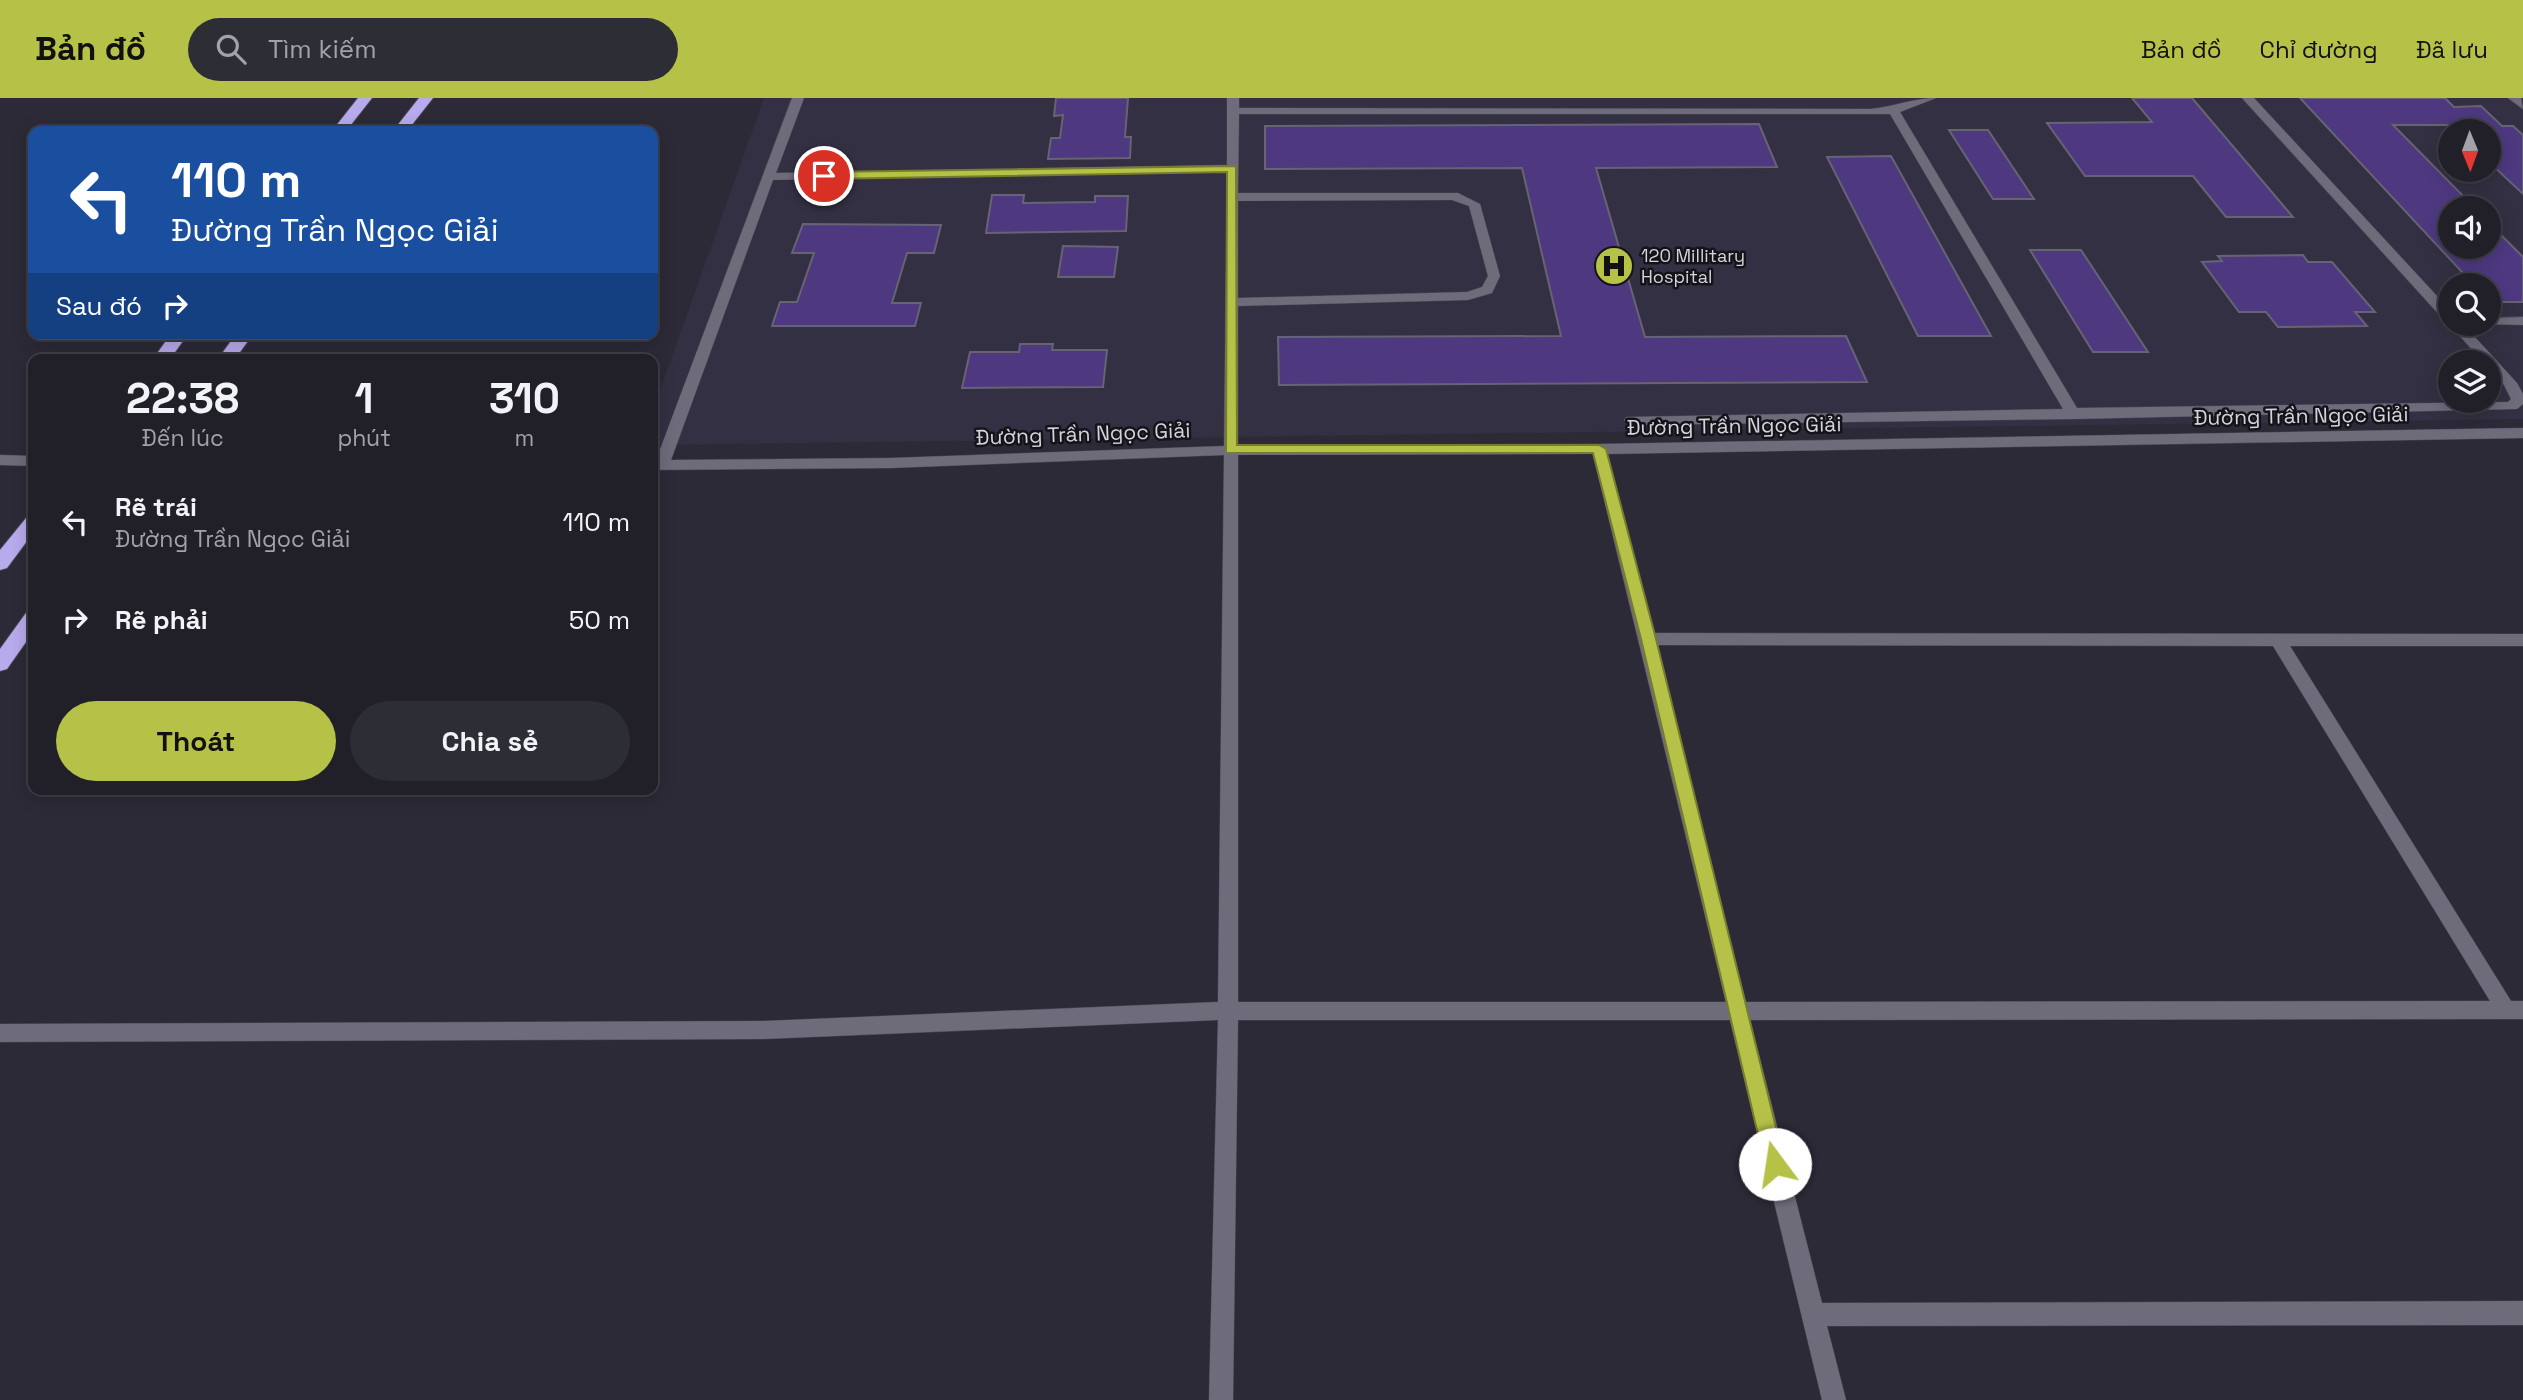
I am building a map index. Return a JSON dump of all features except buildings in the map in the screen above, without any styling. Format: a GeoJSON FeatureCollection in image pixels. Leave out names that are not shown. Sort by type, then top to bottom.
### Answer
{"type":"FeatureCollection","features":[{"type":"Feature","properties":{"kind":"highway"},"geometry":{"type":"LineString","coordinates":[[343,126],[365,98]]}},
{"type":"Feature","properties":{"kind":"highway"},"geometry":{"type":"LineString","coordinates":[[404,126],[426,98]]}},
{"type":"Feature","properties":{"kind":"highway"},"geometry":{"type":"LineString","coordinates":[[164,354],[175,340]]}},
{"type":"Feature","properties":{"kind":"highway"},"geometry":{"type":"LineString","coordinates":[[230,354],[240,340]]}},
{"type":"Feature","properties":{"kind":"highway"},"geometry":{"type":"LineString","coordinates":[[0,563],[28,527]]}},
{"type":"Feature","properties":{"kind":"highway"},"geometry":{"type":"LineString","coordinates":[[0,664],[28,625]]}},
{"type":"Feature","properties":{"kind":"street"},"geometry":{"type":"LineString","coordinates":[[658,462],[798,98]]}},
{"type":"Feature","properties":{"kind":"street"},"geometry":{"type":"LineString","coordinates":[[1435,98],[1438,111]]}},
{"type":"Feature","properties":{"kind":"street"},"geometry":{"type":"LineString","coordinates":[[1221,1400],[1228,1011],[1233,104],[1438,111],[1893,110],[1930,98]]}},
{"type":"Feature","properties":{"kind":"street"},"geometry":{"type":"LineString","coordinates":[[2248,98],[2438,305]]}},
{"type":"Feature","properties":{"kind":"street"},"geometry":{"type":"LineString","coordinates":[[2514,98],[2523,106]]}},
{"type":"Feature","properties":{"kind":"street"},"geometry":{"type":"LineString","coordinates":[[1893,110],[2074,415]]}},
{"type":"Feature","properties":{"kind":"street"},"geometry":{"type":"LineString","coordinates":[[769,177],[1232,168]]}},
{"type":"Feature","properties":{"kind":"street"},"geometry":{"type":"LineString","coordinates":[[1231,302],[1468,296],[1487,289],[1494,276],[1474,204],[1454,195],[1232,197]]}},
{"type":"Feature","properties":{"kind":"street"},"geometry":{"type":"LineString","coordinates":[[2501,322],[2523,321]]}},
{"type":"Feature","properties":{"kind":"street"},"geometry":{"type":"LineString","coordinates":[[1631,420],[2512,406],[2519,400],[2510,383],[2466,336]]}},
{"type":"Feature","properties":{"kind":"street","name":"Đường Trần Ngọc Giải"},"geometry":{"type":"LineString","coordinates":[[658,465],[891,463],[1230,450],[1599,449],[2523,433]]}},
{"type":"Feature","properties":{"kind":"street"},"geometry":{"type":"LineString","coordinates":[[1599,449],[1834,1400]]}},
{"type":"Feature","properties":{"kind":"street"},"geometry":{"type":"LineString","coordinates":[[0,460],[28,461]]}},
{"type":"Feature","properties":{"kind":"street"},"geometry":{"type":"LineString","coordinates":[[1648,639],[2523,640]]}},
{"type":"Feature","properties":{"kind":"street"},"geometry":{"type":"LineString","coordinates":[[2278,640],[2514,1010]]}},
{"type":"Feature","properties":{"kind":"street"},"geometry":{"type":"LineString","coordinates":[[0,1033],[764,1030],[1228,1011],[1737,1013],[2514,1010]]}},
{"type":"Feature","properties":{"kind":"street"},"geometry":{"type":"LineString","coordinates":[[1813,1315],[2523,1314]]}},
{"type":"Feature","properties":{"kind":"shaded area","name":"120 Millitary Hospital"},"geometry":{"type":"Polygon","coordinates":[[[764,98],[2523,98],[2523,419],[658,445],[658,396],[764,98]]]}},
{"type":"Feature","properties":{"kind":"place","name":"120 Millitary Hospital"},"geometry":{"type":"Point","coordinates":[1614,266]}},
{"type":"Feature","properties":{"kind":"route"},"geometry":{"type":"LineString","coordinates":[[824,176],[1232,168],[1230,450],[1599,449],[1648,639],[1775,1164]]}}]}
